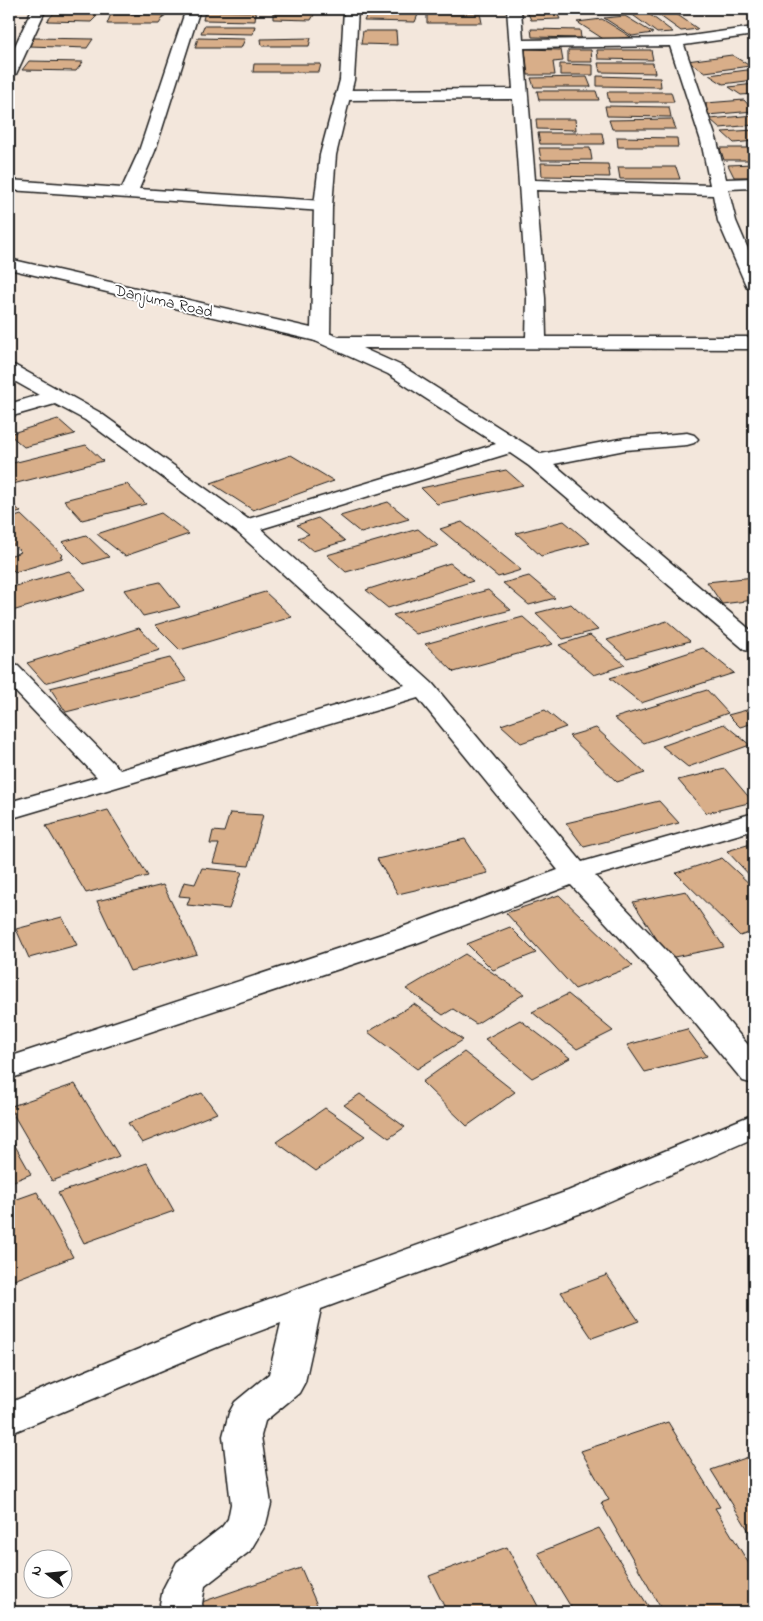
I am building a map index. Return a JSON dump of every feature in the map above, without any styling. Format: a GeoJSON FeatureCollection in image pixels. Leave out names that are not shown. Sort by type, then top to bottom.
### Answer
{"type":"FeatureCollection","features":[{"type":"Feature","properties":{"kind":"street"},"geometry":{"type":"LineString","coordinates":[[9,74],[39,9]]}},
{"type":"Feature","properties":{"kind":"street"},"geometry":{"type":"LineString","coordinates":[[128,194],[147,151],[193,9]]}},
{"type":"Feature","properties":{"kind":"street"},"geometry":{"type":"LineString","coordinates":[[328,339],[323,276],[323,206],[328,155],[343,95],[350,50],[351,9]]}},
{"type":"Feature","properties":{"kind":"street"},"geometry":{"type":"LineString","coordinates":[[514,9],[536,298],[536,344]]}},
{"type":"Feature","properties":{"kind":"street"},"geometry":{"type":"LineString","coordinates":[[517,44],[676,42],[754,31]]}},
{"type":"Feature","properties":{"kind":"street"},"geometry":{"type":"LineString","coordinates":[[676,42],[709,141],[727,221],[754,283]]}},
{"type":"Feature","properties":{"kind":"street"},"geometry":{"type":"LineString","coordinates":[[343,95],[520,94]]}},
{"type":"Feature","properties":{"kind":"street"},"geometry":{"type":"LineString","coordinates":[[526,185],[720,187],[754,183]]}},
{"type":"Feature","properties":{"kind":"street"},"geometry":{"type":"LineString","coordinates":[[9,185],[323,206]]}},
{"type":"Feature","properties":{"kind":"street","name":"Danjuma Road"},"geometry":{"type":"LineString","coordinates":[[9,264],[328,339]]}},
{"type":"Feature","properties":{"kind":"street"},"geometry":{"type":"LineString","coordinates":[[328,339],[536,344],[754,343]]}},
{"type":"Feature","properties":{"kind":"street"},"geometry":{"type":"LineString","coordinates":[[328,339],[395,370],[537,461],[692,594],[751,637]]}},
{"type":"Feature","properties":{"kind":"street"},"geometry":{"type":"LineString","coordinates":[[9,370],[92,416],[245,527],[423,688],[576,873],[672,975],[754,1073]]}},
{"type":"Feature","properties":{"kind":"street"},"geometry":{"type":"LineString","coordinates":[[9,411],[58,396]]}},
{"type":"Feature","properties":{"kind":"street"},"geometry":{"type":"LineString","coordinates":[[537,461],[625,444],[688,439]]}},
{"type":"Feature","properties":{"kind":"street"},"geometry":{"type":"LineString","coordinates":[[245,527],[512,446]]}},
{"type":"Feature","properties":{"kind":"street"},"geometry":{"type":"LineString","coordinates":[[9,671],[114,779]]}},
{"type":"Feature","properties":{"kind":"street"},"geometry":{"type":"LineString","coordinates":[[9,811],[114,779],[305,726],[423,688]]}},
{"type":"Feature","properties":{"kind":"street"},"geometry":{"type":"LineString","coordinates":[[9,1068],[398,939],[576,873],[754,821]]}},
{"type":"Feature","properties":{"kind":"street"},"geometry":{"type":"LineString","coordinates":[[9,1419],[207,1336],[580,1200],[754,1126]]}},
{"type":"Feature","properties":{"kind":"street"},"geometry":{"type":"LineString","coordinates":[[184,1612],[181,1604],[183,1589],[191,1574],[236,1539],[246,1524],[251,1504],[242,1436],[248,1413],[286,1382],[305,1299]]}},
{"type":"Feature","properties":{"kind":"building"},"geometry":{"type":"Polygon","coordinates":[[[114,9],[158,9],[158,11],[113,12],[114,9]]]}},
{"type":"Feature","properties":{"kind":"building"},"geometry":{"type":"Polygon","coordinates":[[[526,9],[555,9],[560,19],[531,20],[526,9]]]}},
{"type":"Feature","properties":{"kind":"building"},"geometry":{"type":"Polygon","coordinates":[[[669,9],[698,29],[681,31],[653,11],[669,9]]]}},
{"type":"Feature","properties":{"kind":"building"},"geometry":{"type":"Polygon","coordinates":[[[205,11],[256,12],[255,21],[203,20],[205,11]]]}},
{"type":"Feature","properties":{"kind":"building"},"geometry":{"type":"Polygon","coordinates":[[[645,11],[673,32],[657,33],[630,13],[645,11]]]}},
{"type":"Feature","properties":{"kind":"building"},"geometry":{"type":"Polygon","coordinates":[[[368,12],[419,12],[415,22],[364,21],[368,12]]]}},
{"type":"Feature","properties":{"kind":"building"},"geometry":{"type":"Polygon","coordinates":[[[54,13],[99,14],[91,22],[47,21],[54,13]]]}},
{"type":"Feature","properties":{"kind":"building"},"geometry":{"type":"Polygon","coordinates":[[[273,13],[315,13],[311,20],[273,19],[273,13]]]}},
{"type":"Feature","properties":{"kind":"building"},"geometry":{"type":"Polygon","coordinates":[[[427,13],[480,13],[482,23],[427,23],[427,13]]]}},
{"type":"Feature","properties":{"kind":"building"},"geometry":{"type":"Polygon","coordinates":[[[111,14],[165,15],[159,24],[107,24],[111,14]]]}},
{"type":"Feature","properties":{"kind":"building"},"geometry":{"type":"Polygon","coordinates":[[[625,16],[653,33],[632,36],[604,18],[625,16]]]}},
{"type":"Feature","properties":{"kind":"building"},"geometry":{"type":"Polygon","coordinates":[[[602,19],[631,37],[605,40],[577,22],[602,19]]]}},
{"type":"Feature","properties":{"kind":"building"},"geometry":{"type":"Polygon","coordinates":[[[204,26],[255,26],[253,34],[201,33],[204,26]]]}},
{"type":"Feature","properties":{"kind":"building"},"geometry":{"type":"Polygon","coordinates":[[[531,29],[580,30],[581,38],[532,37],[531,29]]]}},
{"type":"Feature","properties":{"kind":"building"},"geometry":{"type":"Polygon","coordinates":[[[363,31],[396,31],[397,45],[361,44],[363,31]]]}},
{"type":"Feature","properties":{"kind":"building"},"geometry":{"type":"Polygon","coordinates":[[[34,38],[93,39],[87,48],[29,46],[34,38]]]}},
{"type":"Feature","properties":{"kind":"building"},"geometry":{"type":"Polygon","coordinates":[[[198,38],[245,39],[241,48],[195,48],[198,38]]]}},
{"type":"Feature","properties":{"kind":"building"},"geometry":{"type":"Polygon","coordinates":[[[311,38],[309,46],[262,46],[261,39],[311,38]]]}},
{"type":"Feature","properties":{"kind":"building"},"geometry":{"type":"Polygon","coordinates":[[[525,49],[561,50],[563,61],[553,62],[555,75],[528,75],[525,49]]]}},
{"type":"Feature","properties":{"kind":"building"},"geometry":{"type":"Polygon","coordinates":[[[568,50],[591,50],[592,62],[568,62],[568,50]]]}},
{"type":"Feature","properties":{"kind":"building"},"geometry":{"type":"Polygon","coordinates":[[[597,50],[651,50],[653,60],[598,59],[597,50]]]}},
{"type":"Feature","properties":{"kind":"building"},"geometry":{"type":"Polygon","coordinates":[[[732,55],[750,66],[705,72],[687,61],[732,55]]]}},
{"type":"Feature","properties":{"kind":"building"},"geometry":{"type":"Polygon","coordinates":[[[29,61],[83,62],[76,71],[22,70],[29,61]]]}},
{"type":"Feature","properties":{"kind":"building"},"geometry":{"type":"Polygon","coordinates":[[[598,63],[653,63],[655,73],[600,72],[598,63]]]}},
{"type":"Feature","properties":{"kind":"building"},"geometry":{"type":"Polygon","coordinates":[[[254,64],[321,64],[319,72],[253,72],[254,64]]]}},
{"type":"Feature","properties":{"kind":"building"},"geometry":{"type":"Polygon","coordinates":[[[560,64],[593,65],[593,75],[560,75],[560,64]]]}},
{"type":"Feature","properties":{"kind":"building"},"geometry":{"type":"Polygon","coordinates":[[[747,70],[754,74],[754,80],[723,84],[709,75],[747,70]]]}},
{"type":"Feature","properties":{"kind":"building"},"geometry":{"type":"Polygon","coordinates":[[[597,76],[660,78],[661,87],[597,86],[597,76]]]}},
{"type":"Feature","properties":{"kind":"building"},"geometry":{"type":"Polygon","coordinates":[[[587,77],[591,87],[534,87],[531,78],[587,77]]]}},
{"type":"Feature","properties":{"kind":"building"},"geometry":{"type":"Polygon","coordinates":[[[754,84],[754,94],[741,95],[729,87],[754,84]]]}},
{"type":"Feature","properties":{"kind":"building"},"geometry":{"type":"Polygon","coordinates":[[[537,91],[596,91],[599,100],[539,100],[537,91]]]}},
{"type":"Feature","properties":{"kind":"building"},"geometry":{"type":"Polygon","coordinates":[[[607,92],[671,92],[674,102],[609,102],[607,92]]]}},
{"type":"Feature","properties":{"kind":"building"},"geometry":{"type":"Polygon","coordinates":[[[744,100],[754,111],[707,115],[706,103],[744,100]]]}},
{"type":"Feature","properties":{"kind":"building"},"geometry":{"type":"Polygon","coordinates":[[[605,106],[669,107],[671,117],[607,116],[605,106]]]}},
{"type":"Feature","properties":{"kind":"building"},"geometry":{"type":"Polygon","coordinates":[[[754,115],[754,125],[720,128],[710,119],[754,115]]]}},
{"type":"Feature","properties":{"kind":"building"},"geometry":{"type":"Polygon","coordinates":[[[536,119],[575,119],[576,130],[537,129],[536,119]]]}},
{"type":"Feature","properties":{"kind":"building"},"geometry":{"type":"Polygon","coordinates":[[[672,119],[676,129],[612,129],[609,120],[672,119]]]}},
{"type":"Feature","properties":{"kind":"building"},"geometry":{"type":"Polygon","coordinates":[[[754,130],[754,141],[734,143],[722,132],[754,130]]]}},
{"type":"Feature","properties":{"kind":"building"},"geometry":{"type":"Polygon","coordinates":[[[538,133],[602,133],[604,144],[540,144],[538,133]]]}},
{"type":"Feature","properties":{"kind":"building"},"geometry":{"type":"Polygon","coordinates":[[[617,137],[677,138],[678,147],[618,147],[617,137]]]}},
{"type":"Feature","properties":{"kind":"building"},"geometry":{"type":"Polygon","coordinates":[[[539,148],[590,148],[592,160],[541,160],[539,148]]]}},
{"type":"Feature","properties":{"kind":"building"},"geometry":{"type":"Polygon","coordinates":[[[720,148],[754,148],[754,160],[724,160],[720,148]]]}},
{"type":"Feature","properties":{"kind":"building"},"geometry":{"type":"Polygon","coordinates":[[[541,163],[608,164],[610,177],[542,176],[541,163]]]}},
{"type":"Feature","properties":{"kind":"building"},"geometry":{"type":"Polygon","coordinates":[[[754,164],[754,177],[734,177],[728,165],[754,164]]]}},
{"type":"Feature","properties":{"kind":"building"},"geometry":{"type":"Polygon","coordinates":[[[618,167],[676,167],[680,179],[620,179],[618,167]]]}},
{"type":"Feature","properties":{"kind":"building"},"geometry":{"type":"Polygon","coordinates":[[[58,419],[75,434],[24,447],[9,434],[58,419]]]}},
{"type":"Feature","properties":{"kind":"building"},"geometry":{"type":"Polygon","coordinates":[[[86,445],[103,461],[9,485],[9,464],[86,445]]]}},
{"type":"Feature","properties":{"kind":"building"},"geometry":{"type":"Polygon","coordinates":[[[291,455],[334,481],[253,510],[211,483],[291,455]]]}},
{"type":"Feature","properties":{"kind":"building"},"geometry":{"type":"Polygon","coordinates":[[[506,470],[523,485],[437,504],[421,488],[506,470]]]}},
{"type":"Feature","properties":{"kind":"building"},"geometry":{"type":"Polygon","coordinates":[[[127,484],[146,504],[82,520],[64,500],[127,484]]]}},
{"type":"Feature","properties":{"kind":"building"},"geometry":{"type":"Polygon","coordinates":[[[9,501],[21,512],[9,515],[9,501]]]}},
{"type":"Feature","properties":{"kind":"building"},"geometry":{"type":"Polygon","coordinates":[[[388,502],[409,519],[361,533],[340,516],[388,502]]]}},
{"type":"Feature","properties":{"kind":"building"},"geometry":{"type":"Polygon","coordinates":[[[161,513],[189,534],[125,556],[97,534],[161,513]]]}},
{"type":"Feature","properties":{"kind":"building"},"geometry":{"type":"Polygon","coordinates":[[[21,515],[63,555],[60,556],[63,558],[15,572],[9,566],[9,556],[21,552],[9,541],[9,519],[21,515]]]}},
{"type":"Feature","properties":{"kind":"building"},"geometry":{"type":"Polygon","coordinates":[[[318,518],[345,541],[313,551],[298,538],[309,534],[297,525],[318,518]]]}},
{"type":"Feature","properties":{"kind":"building"},"geometry":{"type":"Polygon","coordinates":[[[564,521],[590,543],[541,556],[516,533],[564,521]]]}},
{"type":"Feature","properties":{"kind":"building"},"geometry":{"type":"Polygon","coordinates":[[[462,522],[521,570],[498,577],[440,529],[462,522]]]}},
{"type":"Feature","properties":{"kind":"building"},"geometry":{"type":"Polygon","coordinates":[[[418,529],[438,546],[346,572],[327,555],[418,529]]]}},
{"type":"Feature","properties":{"kind":"building"},"geometry":{"type":"Polygon","coordinates":[[[86,535],[109,557],[84,564],[62,542],[86,535]]]}},
{"type":"Feature","properties":{"kind":"building"},"geometry":{"type":"Polygon","coordinates":[[[450,563],[473,581],[388,608],[366,590],[450,563]]]}},
{"type":"Feature","properties":{"kind":"building"},"geometry":{"type":"Polygon","coordinates":[[[69,571],[86,589],[9,612],[9,588],[69,571]]]}},
{"type":"Feature","properties":{"kind":"building"},"geometry":{"type":"Polygon","coordinates":[[[529,576],[555,598],[529,605],[503,583],[529,576]]]}},
{"type":"Feature","properties":{"kind":"building"},"geometry":{"type":"Polygon","coordinates":[[[754,577],[754,600],[722,604],[707,582],[754,577]]]}},
{"type":"Feature","properties":{"kind":"building"},"geometry":{"type":"Polygon","coordinates":[[[160,582],[180,607],[143,616],[124,590],[160,582]]]}},
{"type":"Feature","properties":{"kind":"building"},"geometry":{"type":"Polygon","coordinates":[[[488,590],[511,610],[416,634],[393,615],[488,590]]]}},
{"type":"Feature","properties":{"kind":"building"},"geometry":{"type":"Polygon","coordinates":[[[265,592],[292,617],[180,650],[155,625],[265,592]]]}},
{"type":"Feature","properties":{"kind":"building"},"geometry":{"type":"Polygon","coordinates":[[[571,604],[598,630],[563,639],[536,613],[571,604]]]}},
{"type":"Feature","properties":{"kind":"building"},"geometry":{"type":"Polygon","coordinates":[[[523,617],[553,644],[454,672],[425,644],[523,617]]]}},
{"type":"Feature","properties":{"kind":"building"},"geometry":{"type":"Polygon","coordinates":[[[667,621],[690,641],[627,658],[607,640],[667,621]]]}},
{"type":"Feature","properties":{"kind":"building"},"geometry":{"type":"Polygon","coordinates":[[[139,628],[160,650],[45,683],[27,663],[139,628]]]}},
{"type":"Feature","properties":{"kind":"building"},"geometry":{"type":"Polygon","coordinates":[[[590,635],[625,665],[594,675],[559,645],[590,635]]]}},
{"type":"Feature","properties":{"kind":"building"},"geometry":{"type":"Polygon","coordinates":[[[703,648],[734,673],[641,703],[610,678],[703,648]]]}},
{"type":"Feature","properties":{"kind":"building"},"geometry":{"type":"Polygon","coordinates":[[[170,658],[187,681],[66,712],[50,688],[170,658]]]}},
{"type":"Feature","properties":{"kind":"building"},"geometry":{"type":"Polygon","coordinates":[[[707,690],[728,713],[644,743],[614,718],[707,690]]]}},
{"type":"Feature","properties":{"kind":"building"},"geometry":{"type":"Polygon","coordinates":[[[754,708],[754,723],[740,727],[728,715],[754,708]]]}},
{"type":"Feature","properties":{"kind":"building"},"geometry":{"type":"Polygon","coordinates":[[[545,710],[566,727],[521,743],[501,725],[545,710]]]}},
{"type":"Feature","properties":{"kind":"building"},"geometry":{"type":"Polygon","coordinates":[[[724,724],[750,745],[688,767],[662,746],[724,724]]]}},
{"type":"Feature","properties":{"kind":"building"},"geometry":{"type":"Polygon","coordinates":[[[596,728],[645,773],[617,782],[569,736],[596,728]]]}},
{"type":"Feature","properties":{"kind":"building"},"geometry":{"type":"Polygon","coordinates":[[[725,769],[753,802],[706,813],[678,780],[725,769]]]}},
{"type":"Feature","properties":{"kind":"building"},"geometry":{"type":"Polygon","coordinates":[[[659,801],[679,823],[584,847],[566,823],[659,801]]]}},
{"type":"Feature","properties":{"kind":"building"},"geometry":{"type":"Polygon","coordinates":[[[108,810],[148,876],[86,893],[46,826],[108,810]]]}},
{"type":"Feature","properties":{"kind":"building"},"geometry":{"type":"Polygon","coordinates":[[[230,813],[263,815],[249,866],[213,863],[219,844],[210,844],[213,831],[224,832],[230,813]]]}},
{"type":"Feature","properties":{"kind":"building"},"geometry":{"type":"Polygon","coordinates":[[[465,839],[488,873],[398,894],[377,859],[465,839]]]}},
{"type":"Feature","properties":{"kind":"building"},"geometry":{"type":"Polygon","coordinates":[[[754,843],[754,880],[727,851],[754,843]]]}},
{"type":"Feature","properties":{"kind":"building"},"geometry":{"type":"Polygon","coordinates":[[[722,858],[754,888],[754,931],[740,936],[676,873],[722,858]]]}},
{"type":"Feature","properties":{"kind":"building"},"geometry":{"type":"Polygon","coordinates":[[[202,868],[242,872],[229,909],[187,905],[190,897],[179,896],[184,882],[195,884],[202,868]]]}},
{"type":"Feature","properties":{"kind":"building"},"geometry":{"type":"Polygon","coordinates":[[[163,885],[197,954],[130,971],[97,901],[163,885]]]}},
{"type":"Feature","properties":{"kind":"building"},"geometry":{"type":"Polygon","coordinates":[[[686,891],[724,947],[669,958],[633,902],[686,891]]]}},
{"type":"Feature","properties":{"kind":"building"},"geometry":{"type":"Polygon","coordinates":[[[559,895],[633,966],[575,989],[506,913],[559,895]]]}},
{"type":"Feature","properties":{"kind":"building"},"geometry":{"type":"Polygon","coordinates":[[[62,917],[77,945],[29,958],[16,929],[62,917]]]}},
{"type":"Feature","properties":{"kind":"building"},"geometry":{"type":"Polygon","coordinates":[[[510,927],[536,953],[493,970],[467,944],[510,927]]]}},
{"type":"Feature","properties":{"kind":"building"},"geometry":{"type":"Polygon","coordinates":[[[465,954],[524,994],[476,1024],[453,1009],[443,1015],[406,989],[465,954]]]}},
{"type":"Feature","properties":{"kind":"building"},"geometry":{"type":"Polygon","coordinates":[[[568,994],[613,1031],[577,1049],[532,1012],[568,994]]]}},
{"type":"Feature","properties":{"kind":"building"},"geometry":{"type":"Polygon","coordinates":[[[414,1004],[463,1040],[417,1069],[368,1032],[414,1004]]]}},
{"type":"Feature","properties":{"kind":"building"},"geometry":{"type":"Polygon","coordinates":[[[520,1020],[570,1058],[532,1078],[485,1039],[520,1020]]]}},
{"type":"Feature","properties":{"kind":"building"},"geometry":{"type":"Polygon","coordinates":[[[687,1029],[707,1056],[645,1072],[627,1045],[687,1029]]]}},
{"type":"Feature","properties":{"kind":"building"},"geometry":{"type":"Polygon","coordinates":[[[464,1052],[515,1092],[467,1126],[422,1082],[464,1052]]]}},
{"type":"Feature","properties":{"kind":"building"},"geometry":{"type":"Polygon","coordinates":[[[75,1084],[119,1156],[52,1181],[9,1107],[75,1084]]]}},
{"type":"Feature","properties":{"kind":"building"},"geometry":{"type":"Polygon","coordinates":[[[202,1093],[217,1113],[142,1143],[128,1123],[202,1093]]]}},
{"type":"Feature","properties":{"kind":"building"},"geometry":{"type":"Polygon","coordinates":[[[360,1094],[405,1127],[389,1138],[344,1105],[360,1094]]]}},
{"type":"Feature","properties":{"kind":"building"},"geometry":{"type":"Polygon","coordinates":[[[325,1108],[365,1136],[316,1171],[276,1142],[325,1108]]]}},
{"type":"Feature","properties":{"kind":"building"},"geometry":{"type":"Polygon","coordinates":[[[9,1135],[31,1174],[9,1183],[9,1135]]]}},
{"type":"Feature","properties":{"kind":"building"},"geometry":{"type":"Polygon","coordinates":[[[147,1163],[174,1211],[84,1243],[58,1193],[147,1163]]]}},
{"type":"Feature","properties":{"kind":"building"},"geometry":{"type":"Polygon","coordinates":[[[37,1192],[73,1257],[9,1282],[9,1202],[37,1192]]]}},
{"type":"Feature","properties":{"kind":"building"},"geometry":{"type":"Polygon","coordinates":[[[607,1275],[639,1321],[592,1338],[561,1292],[607,1275]]]}},
{"type":"Feature","properties":{"kind":"building"},"geometry":{"type":"Polygon","coordinates":[[[668,1422],[720,1507],[715,1508],[754,1572],[754,1612],[663,1612],[601,1503],[609,1500],[581,1451],[668,1422]]]}},
{"type":"Feature","properties":{"kind":"building"},"geometry":{"type":"Polygon","coordinates":[[[754,1455],[754,1539],[711,1470],[754,1455]]]}},
{"type":"Feature","properties":{"kind":"building"},"geometry":{"type":"Polygon","coordinates":[[[599,1528],[652,1612],[574,1612],[538,1553],[599,1528]]]}},
{"type":"Feature","properties":{"kind":"building"},"geometry":{"type":"Polygon","coordinates":[[[507,1547],[541,1612],[447,1612],[429,1576],[507,1547]]]}},
{"type":"Feature","properties":{"kind":"building"},"geometry":{"type":"Polygon","coordinates":[[[301,1568],[320,1612],[202,1612],[199,1603],[301,1568]]]}}]}
